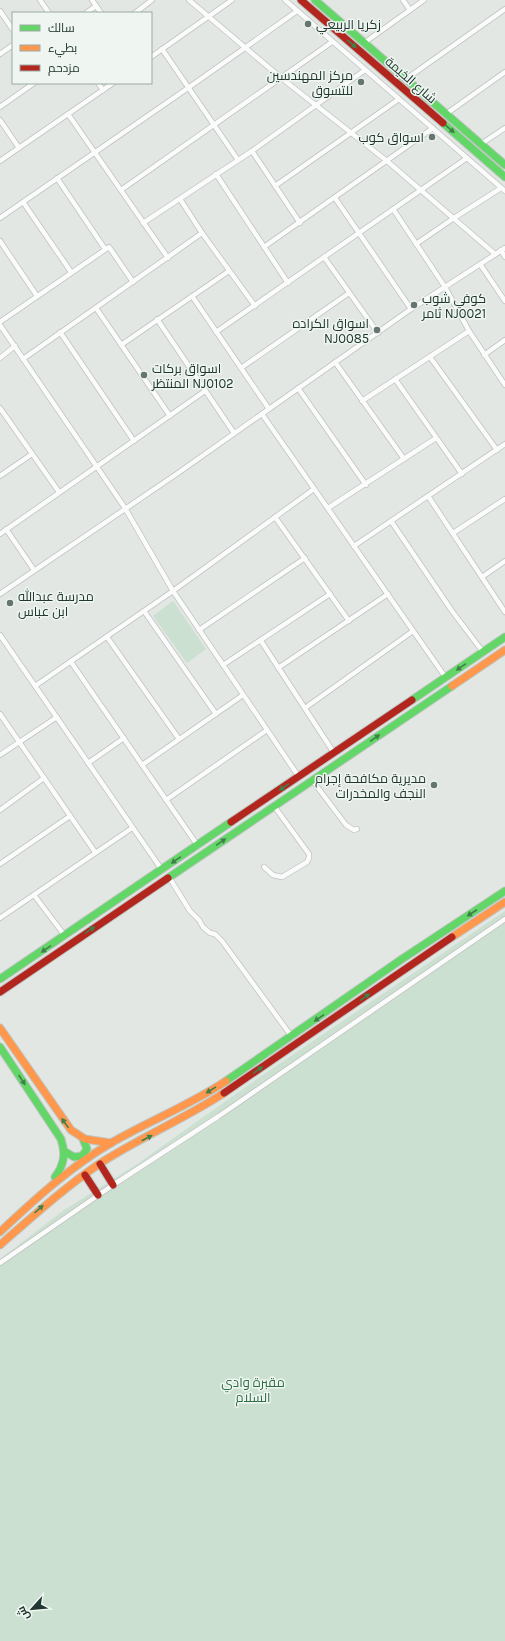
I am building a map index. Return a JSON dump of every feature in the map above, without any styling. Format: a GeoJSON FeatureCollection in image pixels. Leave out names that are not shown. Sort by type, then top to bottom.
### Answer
{"type":"FeatureCollection","features":[{"type":"Feature","properties":{"kind":"street"},"geometry":{"type":"LineString","coordinates":[[40,0],[48,12]]}},
{"type":"Feature","properties":{"kind":"street"},"geometry":{"type":"LineString","coordinates":[[92,0],[100,12]]}},
{"type":"Feature","properties":{"kind":"street"},"geometry":{"type":"LineString","coordinates":[[136,12],[152,0]]}},
{"type":"Feature","properties":{"kind":"street"},"geometry":{"type":"LineString","coordinates":[[189,0],[280,77],[387,161],[494,254]]}},
{"type":"Feature","properties":{"kind":"street"},"geometry":{"type":"LineString","coordinates":[[152,56],[232,0]]}},
{"type":"Feature","properties":{"kind":"street"},"geometry":{"type":"LineString","coordinates":[[284,0],[503,190],[454,218],[416,244]]}},
{"type":"Feature","properties":{"kind":"street"},"geometry":{"type":"LineString","coordinates":[[402,0],[410,10]]}},
{"type":"Feature","properties":{"kind":"street"},"geometry":{"type":"LineString","coordinates":[[364,43],[424,0]]}},
{"type":"Feature","properties":{"kind":"street"},"geometry":{"type":"LineString","coordinates":[[303,2],[319,11],[322,10],[319,2]]}},
{"type":"Feature","properties":{"kind":"street","name":"شارع الخيمة"},"geometry":{"type":"LineString","coordinates":[[303,2],[505,177]]}},
{"type":"Feature","properties":{"kind":"street","name":"شارع الخيمة"},"geometry":{"type":"LineString","coordinates":[[319,2],[505,165]]}},
{"type":"Feature","properties":{"kind":"street"},"geometry":{"type":"LineString","coordinates":[[87,12],[96,6]]}},
{"type":"Feature","properties":{"kind":"street"},"geometry":{"type":"LineString","coordinates":[[406,79],[505,9]]}},
{"type":"Feature","properties":{"kind":"street"},"geometry":{"type":"LineString","coordinates":[[0,11],[12,29]]}},
{"type":"Feature","properties":{"kind":"street"},"geometry":{"type":"LineString","coordinates":[[0,218],[297,11]]}},
{"type":"Feature","properties":{"kind":"street"},"geometry":{"type":"LineString","coordinates":[[336,31],[336,27],[340,25],[355,35]]}},
{"type":"Feature","properties":{"kind":"street"},"geometry":{"type":"LineString","coordinates":[[121,190],[280,77],[332,42]]}},
{"type":"Feature","properties":{"kind":"street"},"geometry":{"type":"LineString","coordinates":[[0,54],[12,46]]}},
{"type":"Feature","properties":{"kind":"street"},"geometry":{"type":"LineString","coordinates":[[162,49],[238,160]]}},
{"type":"Feature","properties":{"kind":"street"},"geometry":{"type":"LineString","coordinates":[[144,223],[252,151],[365,70]]}},
{"type":"Feature","properties":{"kind":"street"},"geometry":{"type":"LineString","coordinates":[[446,114],[505,72]]}},
{"type":"Feature","properties":{"kind":"street"},"geometry":{"type":"LineString","coordinates":[[0,107],[33,84]]}},
{"type":"Feature","properties":{"kind":"street"},"geometry":{"type":"LineString","coordinates":[[99,84],[103,90]]}},
{"type":"Feature","properties":{"kind":"street"},"geometry":{"type":"LineString","coordinates":[[0,161],[112,84]]}},
{"type":"Feature","properties":{"kind":"street"},"geometry":{"type":"LineString","coordinates":[[276,186],[399,99]]}},
{"type":"Feature","properties":{"kind":"street"},"geometry":{"type":"LineString","coordinates":[[68,114],[168,258]]}},
{"type":"Feature","properties":{"kind":"street"},"geometry":{"type":"LineString","coordinates":[[0,120],[19,148]]}},
{"type":"Feature","properties":{"kind":"street"},"geometry":{"type":"LineString","coordinates":[[264,247],[433,128]]}},
{"type":"Feature","properties":{"kind":"street"},"geometry":{"type":"LineString","coordinates":[[481,144],[505,128]]}},
{"type":"Feature","properties":{"kind":"street"},"geometry":{"type":"LineString","coordinates":[[252,151],[300,223]]}},
{"type":"Feature","properties":{"kind":"street"},"geometry":{"type":"LineString","coordinates":[[216,332],[467,158]]}},
{"type":"Feature","properties":{"kind":"street"},"geometry":{"type":"LineString","coordinates":[[216,174],[288,282]]}},
{"type":"Feature","properties":{"kind":"street"},"geometry":{"type":"LineString","coordinates":[[56,178],[105,249]]}},
{"type":"Feature","properties":{"kind":"street"},"geometry":{"type":"LineString","coordinates":[[335,198],[412,309]]}},
{"type":"Feature","properties":{"kind":"street"},"geometry":{"type":"LineString","coordinates":[[180,199],[202,233],[255,306]]}},
{"type":"Feature","properties":{"kind":"street"},"geometry":{"type":"LineString","coordinates":[[23,202],[71,272]]}},
{"type":"Feature","properties":{"kind":"street"},"geometry":{"type":"LineString","coordinates":[[393,210],[445,287],[469,331],[505,385]]}},
{"type":"Feature","properties":{"kind":"street"},"geometry":{"type":"LineString","coordinates":[[23,359],[202,233]]}},
{"type":"Feature","properties":{"kind":"street"},"geometry":{"type":"LineString","coordinates":[[0,241],[37,296]]}},
{"type":"Feature","properties":{"kind":"street"},"geometry":{"type":"LineString","coordinates":[[133,282],[109,247],[71,272],[0,323],[125,508],[173,591],[299,778]]}},
{"type":"Feature","properties":{"kind":"street"},"geometry":{"type":"LineString","coordinates":[[0,594],[494,254],[503,249],[505,257]]}},
{"type":"Feature","properties":{"kind":"street"},"geometry":{"type":"LineString","coordinates":[[324,257],[378,333]]}},
{"type":"Feature","properties":{"kind":"street"},"geometry":{"type":"LineString","coordinates":[[480,264],[505,301]]}},
{"type":"Feature","properties":{"kind":"street"},"geometry":{"type":"LineString","coordinates":[[122,345],[229,270]]}},
{"type":"Feature","properties":{"kind":"street"},"geometry":{"type":"LineString","coordinates":[[241,368],[349,293]]}},
{"type":"Feature","properties":{"kind":"street"},"geometry":{"type":"LineString","coordinates":[[192,296],[269,409]]}},
{"type":"Feature","properties":{"kind":"street"},"geometry":{"type":"LineString","coordinates":[[96,308],[170,416]]}},
{"type":"Feature","properties":{"kind":"street"},"geometry":{"type":"LineString","coordinates":[[156,320],[234,433]]}},
{"type":"Feature","properties":{"kind":"street"},"geometry":{"type":"LineString","coordinates":[[362,401],[469,331]]}},
{"type":"Feature","properties":{"kind":"street"},"geometry":{"type":"LineString","coordinates":[[60,332],[134,441]]}},
{"type":"Feature","properties":{"kind":"street"},"geometry":{"type":"LineString","coordinates":[[484,355],[505,340]]}},
{"type":"Feature","properties":{"kind":"street"},"geometry":{"type":"LineString","coordinates":[[0,358],[15,346]]}},
{"type":"Feature","properties":{"kind":"street"},"geometry":{"type":"LineString","coordinates":[[430,357],[497,450]]}},
{"type":"Feature","properties":{"kind":"street"},"geometry":{"type":"LineString","coordinates":[[335,362],[404,459]]}},
{"type":"Feature","properties":{"kind":"street"},"geometry":{"type":"LineString","coordinates":[[395,379],[462,474]]}},
{"type":"Feature","properties":{"kind":"street"},"geometry":{"type":"LineString","coordinates":[[298,388],[366,485]]}},
{"type":"Feature","properties":{"kind":"street"},"geometry":{"type":"LineString","coordinates":[[0,534],[206,391]]}},
{"type":"Feature","properties":{"kind":"street"},"geometry":{"type":"LineString","coordinates":[[0,408],[59,492]]}},
{"type":"Feature","properties":{"kind":"street"},"geometry":{"type":"LineString","coordinates":[[262,414],[446,678]]}},
{"type":"Feature","properties":{"kind":"street"},"geometry":{"type":"LineString","coordinates":[[0,418],[5,415]]}},
{"type":"Feature","properties":{"kind":"street"},"geometry":{"type":"LineString","coordinates":[[328,508],[366,485],[436,438]]}},
{"type":"Feature","properties":{"kind":"street"},"geometry":{"type":"LineString","coordinates":[[354,546],[505,444]]}},
{"type":"Feature","properties":{"kind":"street"},"geometry":{"type":"LineString","coordinates":[[0,476],[32,454]]}},
{"type":"Feature","properties":{"kind":"street"},"geometry":{"type":"LineString","coordinates":[[35,686],[173,591],[314,489]]}},
{"type":"Feature","properties":{"kind":"street"},"geometry":{"type":"LineString","coordinates":[[428,496],[505,612]]}},
{"type":"Feature","properties":{"kind":"street"},"geometry":{"type":"LineString","coordinates":[[453,533],[505,499]]}},
{"type":"Feature","properties":{"kind":"street"},"geometry":{"type":"LineString","coordinates":[[276,517],[349,621]]}},
{"type":"Feature","properties":{"kind":"street"},"geometry":{"type":"LineString","coordinates":[[391,521],[452,611],[483,652]]}},
{"type":"Feature","properties":{"kind":"street"},"geometry":{"type":"LineString","coordinates":[[6,529],[34,570]]}},
{"type":"Feature","properties":{"kind":"street"},"geometry":{"type":"LineString","coordinates":[[199,630],[305,558]]}},
{"type":"Feature","properties":{"kind":"street"},"geometry":{"type":"LineString","coordinates":[[482,577],[505,561]]}},
{"type":"Feature","properties":{"kind":"street"},"geometry":{"type":"LineString","coordinates":[[222,665],[261,641],[330,594]]}},
{"type":"Feature","properties":{"kind":"street"},"geometry":{"type":"LineString","coordinates":[[278,668],[388,594]]}},
{"type":"Feature","properties":{"kind":"street"},"geometry":{"type":"LineString","coordinates":[[144,611],[216,714]]}},
{"type":"Feature","properties":{"kind":"street"},"geometry":{"type":"LineString","coordinates":[[305,708],[413,631]]}},
{"type":"Feature","properties":{"kind":"street"},"geometry":{"type":"LineString","coordinates":[[0,635],[162,870]]}},
{"type":"Feature","properties":{"kind":"street"},"geometry":{"type":"LineString","coordinates":[[107,637],[180,740]]}},
{"type":"Feature","properties":{"kind":"street"},"geometry":{"type":"LineString","coordinates":[[0,979],[299,778],[505,637]]}},
{"type":"Feature","properties":{"kind":"street"},"geometry":{"type":"LineString","coordinates":[[261,641],[334,753]]}},
{"type":"Feature","properties":{"kind":"street"},"geometry":{"type":"LineString","coordinates":[[0,992],[505,650]]}},
{"type":"Feature","properties":{"kind":"street"},"geometry":{"type":"LineString","coordinates":[[71,662],[198,846]]}},
{"type":"Feature","properties":{"kind":"street"},"geometry":{"type":"LineString","coordinates":[[142,765],[243,695]]}},
{"type":"Feature","properties":{"kind":"street"},"geometry":{"type":"LineString","coordinates":[[0,714],[95,852]]}},
{"type":"Feature","properties":{"kind":"street"},"geometry":{"type":"LineString","coordinates":[[0,755],[57,717]]}},
{"type":"Feature","properties":{"kind":"street"},"geometry":{"type":"LineString","coordinates":[[166,800],[267,730]]}},
{"type":"Feature","properties":{"kind":"street"},"geometry":{"type":"LineString","coordinates":[[88,763],[124,738]]}},
{"type":"Feature","properties":{"kind":"street"},"geometry":{"type":"LineString","coordinates":[[349,743],[350,748],[356,751]]}},
{"type":"Feature","properties":{"kind":"street"},"geometry":{"type":"LineString","coordinates":[[325,760],[329,763],[330,768]]}},
{"type":"Feature","properties":{"kind":"street"},"geometry":{"type":"LineString","coordinates":[[0,810],[44,778]]}},
{"type":"Feature","properties":{"kind":"street"},"geometry":{"type":"LineString","coordinates":[[312,780],[346,825],[354,830],[357,829]]}},
{"type":"Feature","properties":{"kind":"street"},"geometry":{"type":"LineString","coordinates":[[264,867],[273,875],[282,878],[307,862],[309,858],[309,854],[274,806]]}},
{"type":"Feature","properties":{"kind":"street"},"geometry":{"type":"LineString","coordinates":[[0,864],[70,816]]}},
{"type":"Feature","properties":{"kind":"street"},"geometry":{"type":"LineString","coordinates":[[0,918],[132,828]]}},
{"type":"Feature","properties":{"kind":"street"},"geometry":{"type":"LineString","coordinates":[[169,877],[190,911],[199,920],[203,927],[210,933],[215,934],[222,941],[292,1037]]}},
{"type":"Feature","properties":{"kind":"street"},"geometry":{"type":"LineString","coordinates":[[2,1230],[42,1192],[81,1162],[111,1143],[164,1117],[213,1090],[292,1037],[387,969],[505,891]]}},
{"type":"Feature","properties":{"kind":"street"},"geometry":{"type":"LineString","coordinates":[[34,895],[65,936]]}},
{"type":"Feature","properties":{"kind":"street"},"geometry":{"type":"LineString","coordinates":[[0,1245],[45,1204],[100,1164],[188,1116],[218,1097],[329,1022],[392,977],[505,902]]}},
{"type":"Feature","properties":{"kind":"street"},"geometry":{"type":"LineString","coordinates":[[0,1263],[98,1195],[219,1116],[505,919]]}},
{"type":"Feature","properties":{"kind":"street"},"geometry":{"type":"LineString","coordinates":[[0,1028],[71,1130],[78,1137],[83,1139],[111,1143]]}},
{"type":"Feature","properties":{"kind":"street"},"geometry":{"type":"LineString","coordinates":[[0,1047],[61,1139],[64,1151],[62,1168],[42,1192]]}},
{"type":"Feature","properties":{"kind":"street"},"geometry":{"type":"LineString","coordinates":[[185,1106],[184,1113],[188,1116]]}},
{"type":"Feature","properties":{"kind":"street"},"geometry":{"type":"LineString","coordinates":[[164,1117],[169,1119],[170,1122],[168,1127]]}},
{"type":"Feature","properties":{"kind":"street"},"geometry":{"type":"LineString","coordinates":[[64,1151],[72,1158],[83,1155],[87,1149],[86,1142],[83,1139]]}},
{"type":"Feature","properties":{"kind":"street"},"geometry":{"type":"LineString","coordinates":[[100,1164],[113,1185]]}},
{"type":"Feature","properties":{"kind":"street"},"geometry":{"type":"LineString","coordinates":[[85,1175],[98,1195]]}},
{"type":"Feature","properties":{"kind":"street"},"geometry":{"type":"LineString","coordinates":[[20,1213],[21,1218],[26,1220],[28,1219]]}},
{"type":"Feature","properties":{"kind":"street"},"geometry":{"type":"LineString","coordinates":[[2,1230],[9,1229],[10,1236]]}},
{"type":"Feature","properties":{"kind":"green space"},"geometry":{"type":"Polygon","coordinates":[[[173,601],[206,649],[187,663],[153,616],[173,601]]]}},
{"type":"Feature","properties":{"kind":"green space","name":"مقبرة وادي السلام"},"geometry":{"type":"Polygon","coordinates":[[[505,911],[505,1641],[0,1641],[0,1259],[64,1210],[137,1164],[257,1079],[505,911]]]}},
{"type":"Feature","properties":{"kind":"traffic: fast"},"geometry":{"type":"LineString","coordinates":[[315,0],[505,165]]}},
{"type":"Feature","properties":{"kind":"traffic: fast"},"geometry":{"type":"LineString","coordinates":[[443,123],[505,177]]}},
{"type":"Feature","properties":{"kind":"traffic: fast"},"geometry":{"type":"LineString","coordinates":[[412,700],[505,637]]}},
{"type":"Feature","properties":{"kind":"traffic: fast"},"geometry":{"type":"LineString","coordinates":[[168,878],[452,686]]}},
{"type":"Feature","properties":{"kind":"traffic: fast"},"geometry":{"type":"LineString","coordinates":[[0,979],[231,822]]}},
{"type":"Feature","properties":{"kind":"traffic: fast"},"geometry":{"type":"LineString","coordinates":[[226,1081],[402,959],[505,891]]}},
{"type":"Feature","properties":{"kind":"traffic: fast"},"geometry":{"type":"LineString","coordinates":[[0,1047],[61,1139],[64,1154],[62,1164],[55,1177]]}},
{"type":"Feature","properties":{"kind":"traffic: fast"},"geometry":{"type":"LineString","coordinates":[[64,1151],[74,1157],[82,1156],[87,1149],[83,1139]]}},
{"type":"Feature","properties":{"kind":"traffic: slow"},"geometry":{"type":"LineString","coordinates":[[452,686],[505,650]]}},
{"type":"Feature","properties":{"kind":"traffic: slow"},"geometry":{"type":"LineString","coordinates":[[452,937],[505,902]]}},
{"type":"Feature","properties":{"kind":"traffic: slow"},"geometry":{"type":"LineString","coordinates":[[0,1028],[71,1130],[85,1139],[111,1143]]}},
{"type":"Feature","properties":{"kind":"traffic: slow"},"geometry":{"type":"LineString","coordinates":[[0,1232],[53,1184],[81,1162],[125,1135],[198,1098],[226,1081]]}},
{"type":"Feature","properties":{"kind":"traffic: slow"},"geometry":{"type":"LineString","coordinates":[[0,1245],[36,1213],[99,1164],[224,1093]]}},
{"type":"Feature","properties":{"kind":"traffic: jam"},"geometry":{"type":"LineString","coordinates":[[301,0],[443,123]]}},
{"type":"Feature","properties":{"kind":"traffic: jam"},"geometry":{"type":"LineString","coordinates":[[231,822],[412,700]]}},
{"type":"Feature","properties":{"kind":"traffic: jam"},"geometry":{"type":"LineString","coordinates":[[0,992],[168,878]]}},
{"type":"Feature","properties":{"kind":"traffic: jam"},"geometry":{"type":"LineString","coordinates":[[224,1093],[452,937]]}},
{"type":"Feature","properties":{"kind":"traffic: jam"},"geometry":{"type":"LineString","coordinates":[[100,1164],[113,1185]]}},
{"type":"Feature","properties":{"kind":"traffic: jam"},"geometry":{"type":"LineString","coordinates":[[85,1175],[98,1195]]}},
{"type":"Feature","properties":{"kind":"place","name":"زكريا الربيعي"},"geometry":{"type":"Point","coordinates":[308,24]}},
{"type":"Feature","properties":{"kind":"place","name":"مركز المهندسين للتسوق"},"geometry":{"type":"Point","coordinates":[361,82]}},
{"type":"Feature","properties":{"kind":"place","name":"اسواق كوب"},"geometry":{"type":"Point","coordinates":[432,137]}},
{"type":"Feature","properties":{"kind":"place","name":"كوفي شوب ثامر NJ0021"},"geometry":{"type":"Point","coordinates":[414,305]}},
{"type":"Feature","properties":{"kind":"place","name":"اسواق الكراده NJ0085"},"geometry":{"type":"Point","coordinates":[377,330]}},
{"type":"Feature","properties":{"kind":"place","name":"اسواق بركات المنتظر NJ0102"},"geometry":{"type":"Point","coordinates":[144,375]}},
{"type":"Feature","properties":{"kind":"place","name":"مدرسة عبدالله ابن عباس"},"geometry":{"type":"Point","coordinates":[10,603]}},
{"type":"Feature","properties":{"kind":"place","name":"مديرية مكافحة إجرام النجف والمخدرات"},"geometry":{"type":"Point","coordinates":[434,785]}}]}
